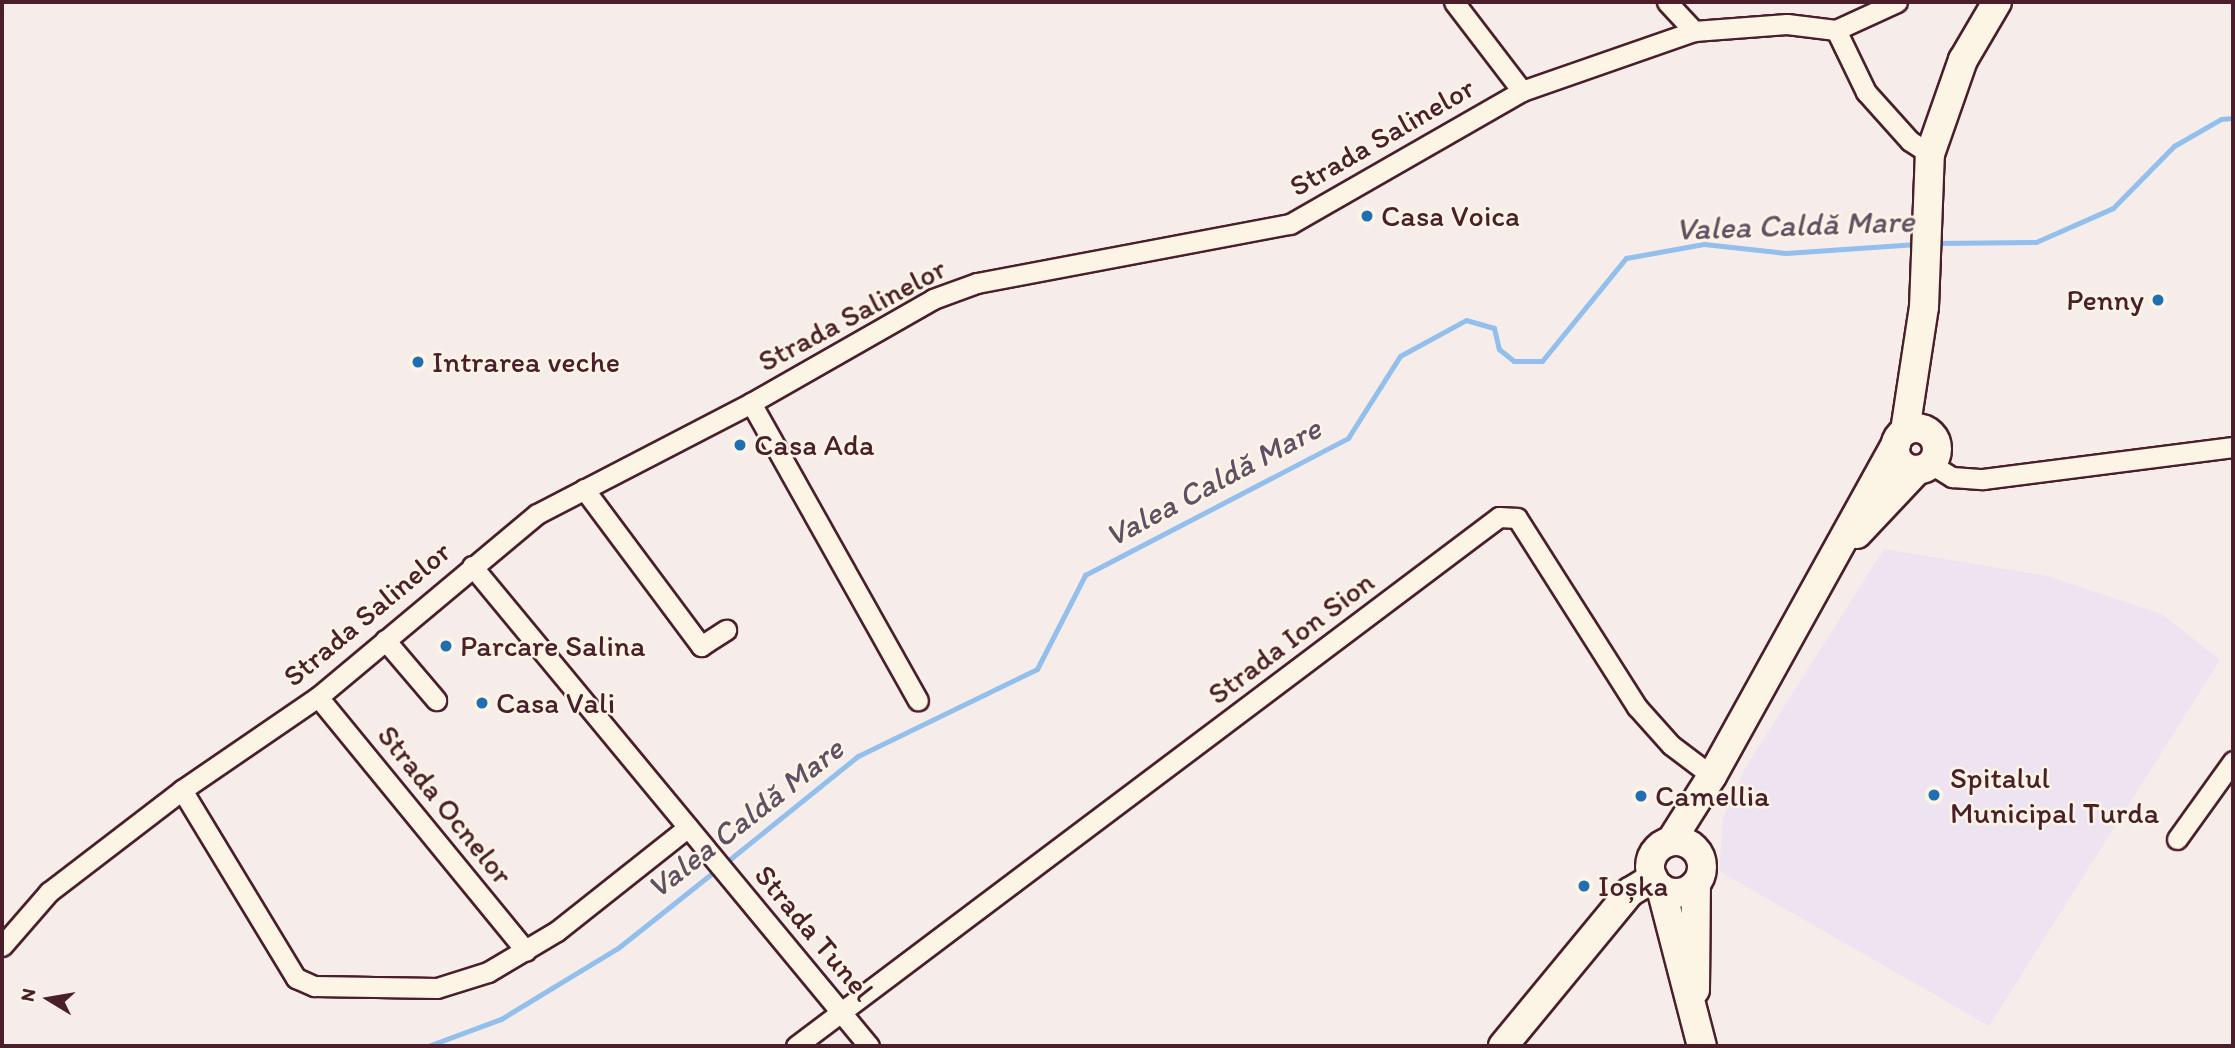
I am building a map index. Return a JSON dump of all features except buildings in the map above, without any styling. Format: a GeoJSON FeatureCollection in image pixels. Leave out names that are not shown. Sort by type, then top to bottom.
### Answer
{"type":"FeatureCollection","features":[{"type":"Feature","properties":{"kind":"main road"},"geometry":{"type":"LineString","coordinates":[[1924,467],[1897,459],[1918,367],[1924,307],[1930,155],[1963,60],[1997,2]]}},
{"type":"Feature","properties":{"kind":"main road"},"geometry":{"type":"LineString","coordinates":[[1843,543],[1859,532],[1901,482],[1924,467],[1938,450],[1933,436],[1924,307]]}},
{"type":"Feature","properties":{"kind":"main road"},"geometry":{"type":"LineString","coordinates":[[1683,845],[1714,771],[1843,543],[1858,508],[1900,437],[1920,428],[1933,436]]}},
{"type":"Feature","properties":{"kind":"main road"},"geometry":{"type":"LineString","coordinates":[[1683,845],[1657,849],[1650,863],[1694,1006],[1702,1046]]}},
{"type":"Feature","properties":{"kind":"main road"},"geometry":{"type":"LineString","coordinates":[[1683,845],[1702,867],[1696,884],[1694,1006]]}},
{"type":"Feature","properties":{"kind":"main road"},"geometry":{"type":"LineString","coordinates":[[1503,1046],[1630,892],[1657,883],[1685,891],[1696,884]]}},
{"type":"Feature","properties":{"kind":"street"},"geometry":{"type":"LineString","coordinates":[[1454,2],[1522,91]]}},
{"type":"Feature","properties":{"kind":"street"},"geometry":{"type":"LineString","coordinates":[[1667,2],[1694,31]]}},
{"type":"Feature","properties":{"kind":"street"},"geometry":{"type":"LineString","coordinates":[[1898,2],[1836,30],[1866,92],[1909,141],[1930,155]]}},
{"type":"Feature","properties":{"kind":"street","name":"Strada Salinelor"},"geometry":{"type":"LineString","coordinates":[[2,946],[49,892],[183,790],[318,696],[537,514],[751,403],[933,299],[977,283],[1290,224],[1522,91],[1694,31],[1787,24],[1836,30]]}},
{"type":"Feature","properties":{"kind":"street"},"geometry":{"type":"LineString","coordinates":[[751,403],[918,700]]}},
{"type":"Feature","properties":{"kind":"street"},"geometry":{"type":"LineString","coordinates":[[1924,467],[1952,477],[1983,479],[2233,447]]}},
{"type":"Feature","properties":{"kind":"street"},"geometry":{"type":"LineString","coordinates":[[584,489],[701,646],[726,630]]}},
{"type":"Feature","properties":{"kind":"street","name":"Strada Ion Sion"},"geometry":{"type":"LineString","coordinates":[[841,1012],[1499,517],[1517,518],[1637,707],[1671,745],[1714,771]]}},
{"type":"Feature","properties":{"kind":"street","name":"Strada Tunel"},"geometry":{"type":"LineString","coordinates":[[472,566],[869,1046]]}},
{"type":"Feature","properties":{"kind":"street"},"geometry":{"type":"LineString","coordinates":[[385,640],[436,701]]}},
{"type":"Feature","properties":{"kind":"street","name":"Strada Ocnelor"},"geometry":{"type":"LineString","coordinates":[[318,696],[526,951]]}},
{"type":"Feature","properties":{"kind":"street"},"geometry":{"type":"LineString","coordinates":[[2177,839],[2233,761]]}},
{"type":"Feature","properties":{"kind":"street"},"geometry":{"type":"LineString","coordinates":[[183,790],[296,978],[314,986],[437,988],[488,972],[526,951],[688,828]]}},
{"type":"Feature","properties":{"kind":"street"},"geometry":{"type":"LineString","coordinates":[[796,1046],[841,1012]]}},
{"type":"Feature","properties":{"kind":"shaded area","name":"Spitalul Municipal Turda"},"geometry":{"type":"Polygon","coordinates":[[[1884,549],[2048,576],[2162,614],[2220,660],[1989,1026],[1719,871],[1723,819],[1744,770],[1884,549]]]}},
{"type":"Feature","properties":{"kind":"waterway","name":"Valea Caldă Mare"},"geometry":{"type":"LineString","coordinates":[[1934,243],[2036,242],[2113,208],[2174,146],[2221,119],[2233,118]]}},
{"type":"Feature","properties":{"kind":"waterway","name":"Valea Caldă Mare"},"geometry":{"type":"LineString","coordinates":[[724,864],[858,756],[1037,669],[1085,575],[1348,438],[1400,356],[1466,320],[1494,328],[1499,349],[1514,361],[1542,361],[1626,258],[1704,244],[1786,253],[1917,244]]}},
{"type":"Feature","properties":{"kind":"waterway","name":"Valea Caldă Mare"},"geometry":{"type":"LineString","coordinates":[[428,1046],[501,1019],[618,948],[716,870]]}},
{"type":"Feature","properties":{"kind":"place","name":"Casa Voica"},"geometry":{"type":"Point","coordinates":[1367,216]}},
{"type":"Feature","properties":{"kind":"place","name":"Penny"},"geometry":{"type":"Point","coordinates":[2158,300]}},
{"type":"Feature","properties":{"kind":"place","name":"Intrarea veche"},"geometry":{"type":"Point","coordinates":[418,362]}},
{"type":"Feature","properties":{"kind":"place","name":"Casa Ada"},"geometry":{"type":"Point","coordinates":[740,445]}},
{"type":"Feature","properties":{"kind":"place","name":"Parcare Salina"},"geometry":{"type":"Point","coordinates":[446,646]}},
{"type":"Feature","properties":{"kind":"place","name":"Casa Vali"},"geometry":{"type":"Point","coordinates":[482,703]}},
{"type":"Feature","properties":{"kind":"place","name":"Spitalul Municipal Turda"},"geometry":{"type":"Point","coordinates":[1934,795]}},
{"type":"Feature","properties":{"kind":"place","name":"Camellia"},"geometry":{"type":"Point","coordinates":[1641,796]}},
{"type":"Feature","properties":{"kind":"place","name":"Ioșka"},"geometry":{"type":"Point","coordinates":[1584,886]}}]}
